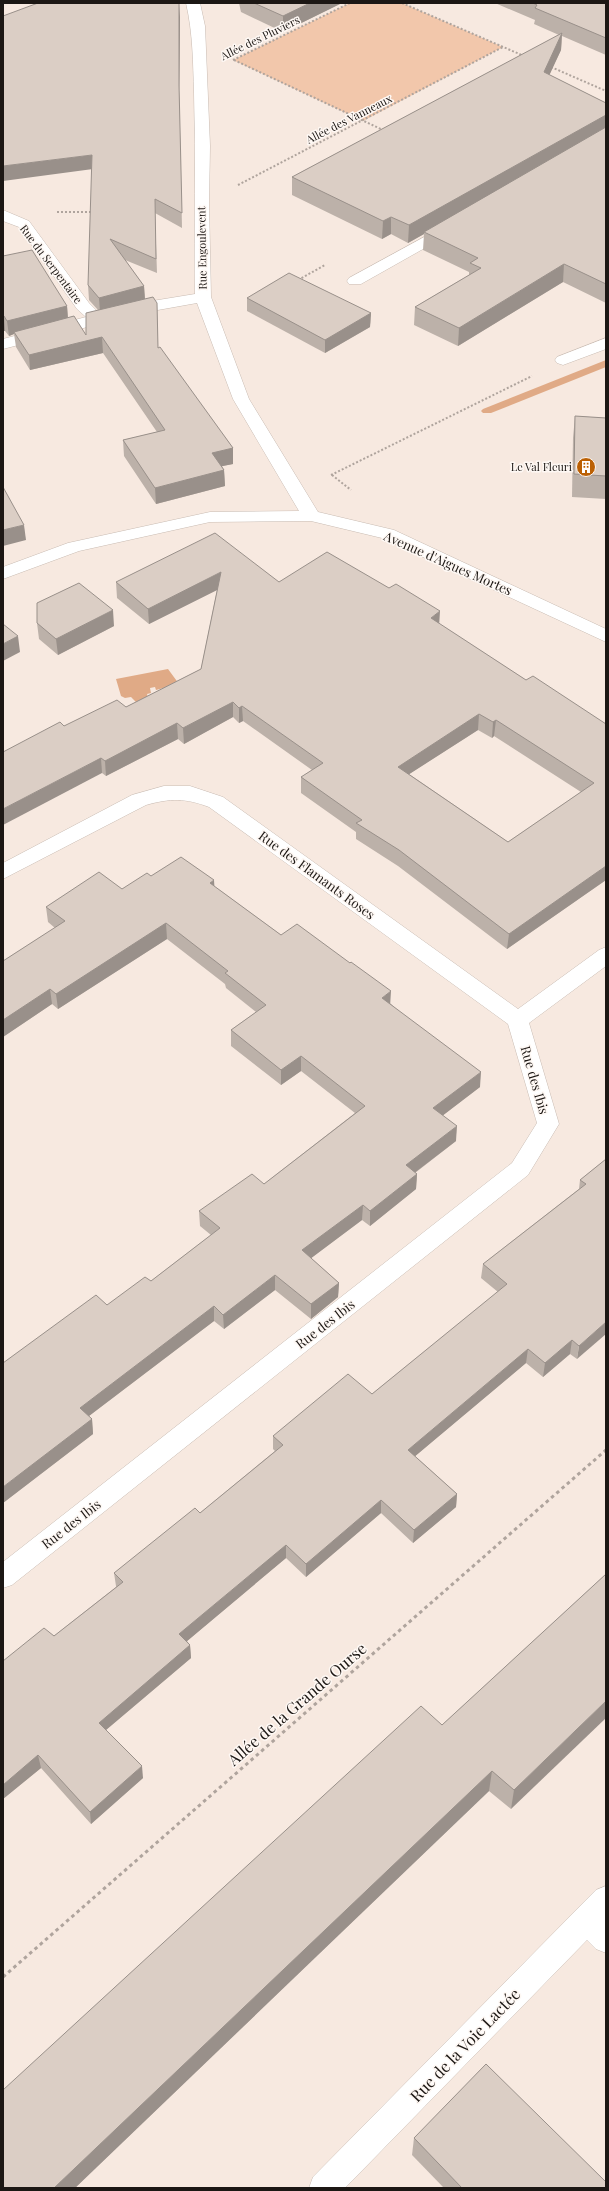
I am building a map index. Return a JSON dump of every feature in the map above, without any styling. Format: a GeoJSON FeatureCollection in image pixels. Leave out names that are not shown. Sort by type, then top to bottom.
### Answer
{"type":"FeatureCollection","features":[{"type":"Feature","properties":{"kind":"street","name":"Rue Engoulevent"},"geometry":{"type":"LineString","coordinates":[[193,3],[198,26],[203,146],[201,204],[203,297],[241,399],[311,516]]}},
{"type":"Feature","properties":{"kind":"street","name":"Rue du Serpentaire"},"geometry":{"type":"LineString","coordinates":[[5,215],[24,224],[83,306],[96,319]]}},
{"type":"Feature","properties":{"kind":"street"},"geometry":{"type":"LineString","coordinates":[[355,281],[465,219]]}},
{"type":"Feature","properties":{"kind":"street"},"geometry":{"type":"LineString","coordinates":[[3,344],[140,308],[203,297]]}},
{"type":"Feature","properties":{"kind":"street"},"geometry":{"type":"LineString","coordinates":[[563,360],[606,343]]}},
{"type":"Feature","properties":{"kind":"street","name":"Avenue d'Aigues Mortes"},"geometry":{"type":"LineString","coordinates":[[3,573],[74,547],[210,517],[311,516],[388,534],[606,636]]}},
{"type":"Feature","properties":{"kind":"street","name":"Rue des Flamants Roses"},"geometry":{"type":"LineString","coordinates":[[3,872],[139,800],[164,793],[190,793],[216,802],[518,1020]]}},
{"type":"Feature","properties":{"kind":"street"},"geometry":{"type":"LineString","coordinates":[[518,1020],[606,955]]}},
{"type":"Feature","properties":{"kind":"street","name":"Rue des Ibis"},"geometry":{"type":"LineString","coordinates":[[3,1577],[520,1169],[548,1124],[518,1020]]}},
{"type":"Feature","properties":{"kind":"street","name":"Rue de la Voie Lactée"},"geometry":{"type":"LineString","coordinates":[[324,2188],[596,1930],[606,1900]]}},
{"type":"Feature","properties":{"kind":"path","name":"Allée des Pluviers"},"geometry":{"type":"LineString","coordinates":[[199,77],[350,3]]}},
{"type":"Feature","properties":{"kind":"path"},"geometry":{"type":"LineString","coordinates":[[402,3],[525,56]]}},
{"type":"Feature","properties":{"kind":"path","name":"Allée des Vanneaux"},"geometry":{"type":"LineString","coordinates":[[201,204],[503,47]]}},
{"type":"Feature","properties":{"kind":"path"},"geometry":{"type":"LineString","coordinates":[[233,60],[384,131]]}},
{"type":"Feature","properties":{"kind":"path"},"geometry":{"type":"LineString","coordinates":[[547,66],[606,91]]}},
{"type":"Feature","properties":{"kind":"path"},"geometry":{"type":"LineString","coordinates":[[5,215],[40,212],[95,212]]}},
{"type":"Feature","properties":{"kind":"path"},"geometry":{"type":"LineString","coordinates":[[296,281],[326,265],[355,281]]}},
{"type":"Feature","properties":{"kind":"path"},"geometry":{"type":"LineString","coordinates":[[332,475],[563,360]]}},
{"type":"Feature","properties":{"kind":"path","name":"Allée de la Grande Ourse"},"geometry":{"type":"LineString","coordinates":[[3,1977],[606,1450]]}},
{"type":"Feature","properties":{"kind":"shaded area"},"geometry":{"type":"Polygon","coordinates":[[[350,3],[402,3],[503,47],[363,121],[233,60],[350,3]]]}},
{"type":"Feature","properties":{"kind":"shaded area"},"geometry":{"type":"Polygon","coordinates":[[[168,669],[179,684],[156,690],[155,687],[150,688],[151,693],[147,694],[149,701],[138,704],[131,697],[125,698],[121,696],[116,679],[168,669]]]}},
{"type":"Feature","properties":{"kind":"building"},"geometry":{"type":"Polygon","coordinates":[[[38,3],[179,3],[182,213],[155,199],[156,259],[110,239],[144,286],[99,298],[88,285],[92,155],[3,166],[3,16],[38,3]]]}},
{"type":"Feature","properties":{"kind":"building"},"geometry":{"type":"Polygon","coordinates":[[[254,3],[310,3],[283,16],[254,3]]]}},
{"type":"Feature","properties":{"kind":"building"},"geometry":{"type":"Polygon","coordinates":[[[533,3],[606,3],[606,38],[535,8],[537,5],[533,3]]]}},
{"type":"Feature","properties":{"kind":"building"},"geometry":{"type":"Polygon","coordinates":[[[562,33],[544,72],[606,103],[606,115],[409,225],[391,217],[383,221],[292,177],[562,33]]]}},
{"type":"Feature","properties":{"kind":"building"},"geometry":{"type":"Polygon","coordinates":[[[606,127],[606,284],[564,264],[459,328],[415,307],[481,268],[470,263],[478,258],[424,232],[606,127]]]}},
{"type":"Feature","properties":{"kind":"building"},"geometry":{"type":"Polygon","coordinates":[[[32,250],[67,306],[7,321],[3,316],[3,256],[32,250]]]}},
{"type":"Feature","properties":{"kind":"building"},"geometry":{"type":"Polygon","coordinates":[[[289,273],[371,313],[325,340],[247,298],[289,273]]]}},
{"type":"Feature","properties":{"kind":"building"},"geometry":{"type":"Polygon","coordinates":[[[153,297],[157,303],[158,348],[160,347],[233,448],[212,453],[224,470],[155,488],[123,440],[165,430],[102,337],[29,355],[14,332],[74,316],[86,335],[86,313],[153,297]]]}},
{"type":"Feature","properties":{"kind":"building"},"geometry":{"type":"Polygon","coordinates":[[[575,416],[606,418],[606,476],[574,474],[575,416]]]}},
{"type":"Feature","properties":{"kind":"building"},"geometry":{"type":"Polygon","coordinates":[[[3,487],[24,525],[3,530],[3,487]]]}},
{"type":"Feature","properties":{"kind":"building"},"geometry":{"type":"Polygon","coordinates":[[[215,533],[279,582],[327,552],[389,588],[396,584],[440,611],[431,618],[526,680],[533,676],[606,724],[606,866],[509,934],[399,850],[356,823],[362,820],[301,777],[323,763],[242,706],[239,708],[233,702],[183,728],[177,723],[105,761],[101,758],[3,809],[3,752],[60,722],[64,726],[117,700],[126,707],[201,669],[221,572],[148,609],[116,582],[215,533]],[[479,714],[398,767],[508,842],[594,783],[496,720],[493,722],[479,714]]]}},
{"type":"Feature","properties":{"kind":"building"},"geometry":{"type":"Polygon","coordinates":[[[79,583],[113,610],[56,639],[37,623],[37,603],[79,583]]]}},
{"type":"Feature","properties":{"kind":"building"},"geometry":{"type":"Polygon","coordinates":[[[3,624],[18,636],[3,644],[3,624]]]}},
{"type":"Feature","properties":{"kind":"building"},"geometry":{"type":"Polygon","coordinates":[[[181,857],[214,880],[210,883],[281,935],[297,924],[350,963],[351,962],[391,991],[382,998],[481,1072],[433,1108],[457,1126],[406,1165],[417,1174],[370,1211],[363,1205],[302,1250],[339,1283],[311,1304],[275,1275],[223,1315],[214,1306],[80,1408],[92,1419],[3,1487],[3,1363],[96,1295],[107,1305],[145,1277],[151,1281],[220,1228],[199,1211],[252,1174],[264,1184],[365,1106],[301,1056],[281,1070],[231,1030],[266,1005],[225,973],[228,971],[166,923],[56,994],[50,989],[3,1020],[3,961],[65,921],[46,907],[99,872],[122,889],[147,873],[151,876],[181,857]]]}},
{"type":"Feature","properties":{"kind":"building"},"geometry":{"type":"Polygon","coordinates":[[[606,1159],[606,1322],[579,1346],[572,1340],[545,1363],[528,1349],[408,1450],[457,1494],[414,1530],[381,1500],[306,1564],[286,1545],[179,1634],[190,1645],[99,1723],[142,1766],[90,1812],[38,1755],[3,1785],[3,1661],[44,1628],[54,1636],[123,1582],[114,1573],[195,1508],[200,1513],[283,1445],[273,1436],[348,1374],[372,1394],[507,1284],[483,1264],[586,1184],[580,1180],[606,1159]]]}},
{"type":"Feature","properties":{"kind":"building"},"geometry":{"type":"Polygon","coordinates":[[[606,1574],[606,1701],[514,1790],[492,1771],[54,2188],[3,2188],[3,2090],[421,1706],[442,1725],[606,1574]]]}},
{"type":"Feature","properties":{"kind":"building"},"geometry":{"type":"Polygon","coordinates":[[[486,2064],[606,2182],[606,2188],[462,2188],[414,2138],[486,2064]]]}},
{"type":"Feature","properties":{"kind":"waterway"},"geometry":{"type":"LineString","coordinates":[[487,411],[606,363]]}},
{"type":"Feature","properties":{"kind":"place","name":"Le Val Fleuri"},"geometry":{"type":"Point","coordinates":[586,467]}}]}
